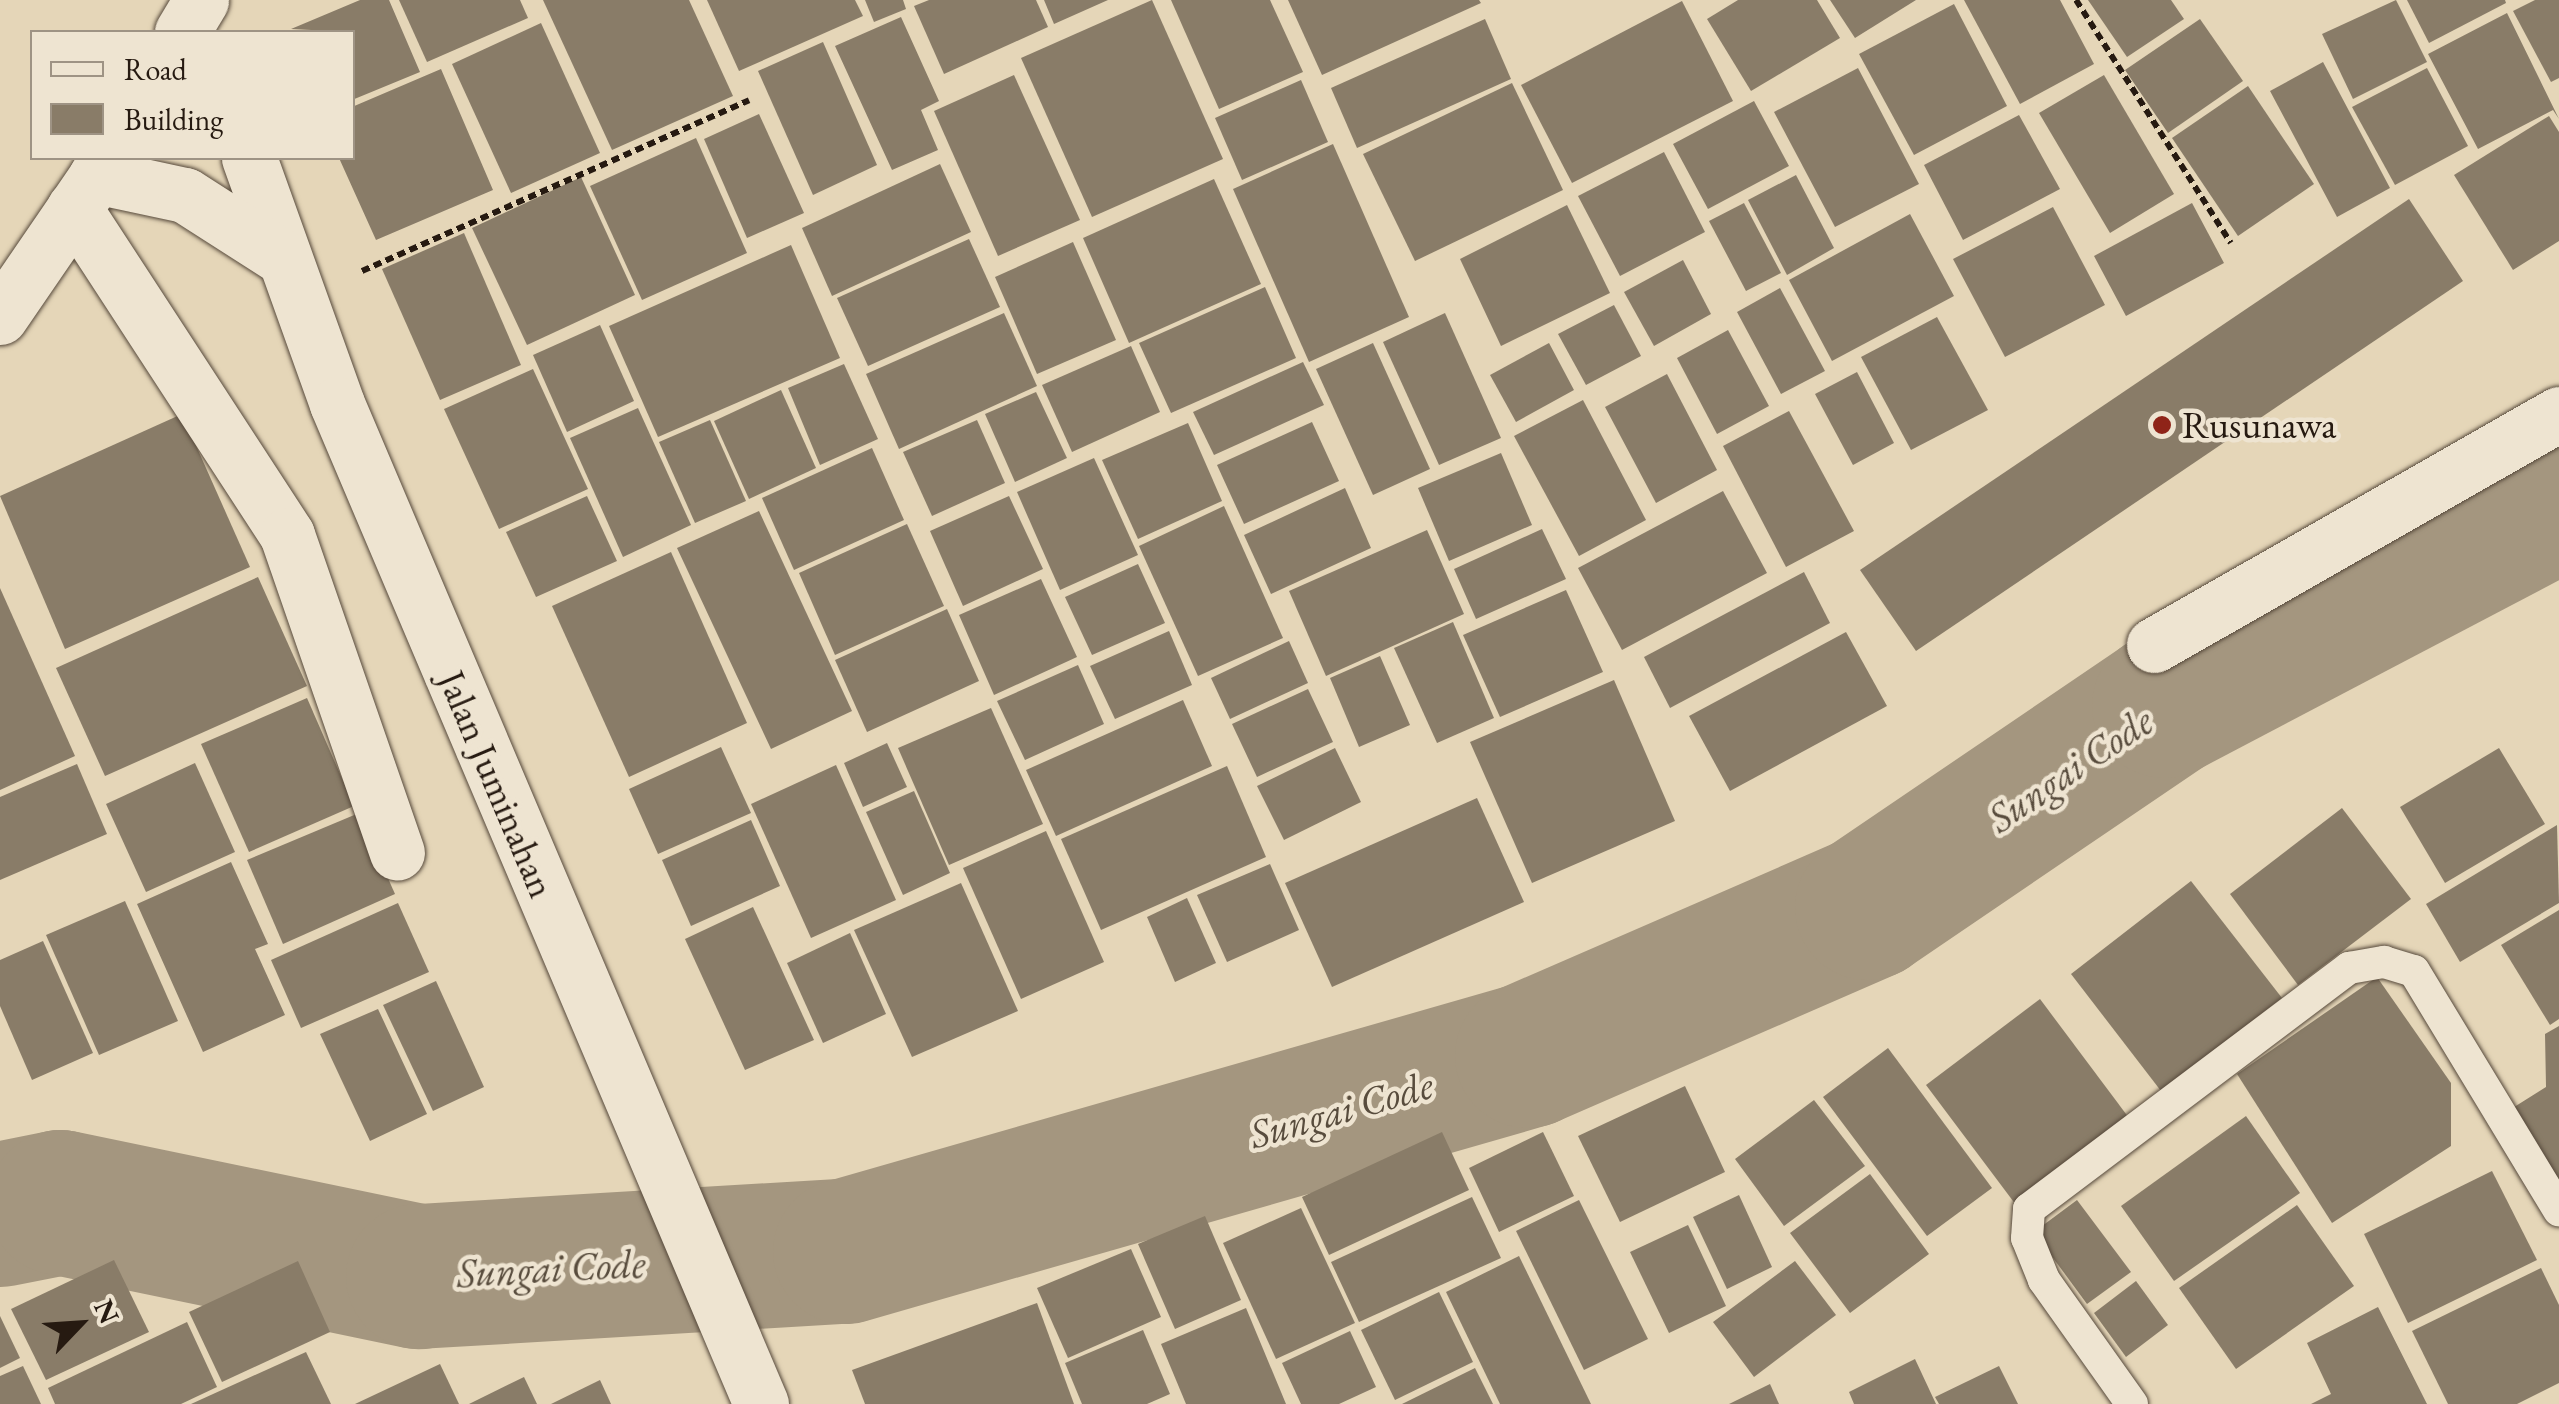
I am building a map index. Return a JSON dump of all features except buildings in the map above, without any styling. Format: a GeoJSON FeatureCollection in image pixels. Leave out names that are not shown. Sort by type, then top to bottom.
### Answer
{"type":"FeatureCollection","features":[{"type":"Feature","properties":{"kind":"main road"},"geometry":{"type":"LineString","coordinates":[[183,30],[204,0]]}},
{"type":"Feature","properties":{"kind":"main road"},"geometry":{"type":"LineString","coordinates":[[204,0],[215,30]]}},
{"type":"Feature","properties":{"kind":"main road","name":"Jalan Juminahan"},"geometry":{"type":"LineString","coordinates":[[250,160],[290,279],[602,1032],[760,1401]]}},
{"type":"Feature","properties":{"kind":"main road"},"geometry":{"type":"LineString","coordinates":[[93,180],[185,195],[290,279]]}},
{"type":"Feature","properties":{"kind":"main road"},"geometry":{"type":"LineString","coordinates":[[0,317],[93,180]]}},
{"type":"Feature","properties":{"kind":"main road"},"geometry":{"type":"LineString","coordinates":[[93,180],[287,535],[396,852]]}},
{"type":"Feature","properties":{"kind":"main road"},"geometry":{"type":"LineString","coordinates":[[2154,645],[2559,414]]}},
{"type":"Feature","properties":{"kind":"lane"},"geometry":{"type":"LineString","coordinates":[[2132,1404],[2044,1280],[2027,1238],[2029,1209],[2349,968],[2384,962],[2414,970],[2559,1210]]}},
{"type":"Feature","properties":{"kind":"path"},"geometry":{"type":"LineString","coordinates":[[2076,0],[2231,243]]}},
{"type":"Feature","properties":{"kind":"path"},"geometry":{"type":"LineString","coordinates":[[290,279],[749,100]]}},
{"type":"Feature","properties":{"kind":"waterway","name":"Sungai Code"},"geometry":{"type":"LineString","coordinates":[[0,1214],[60,1202],[418,1276],[845,1251],[1527,1055],[1867,907],[2164,705],[2559,498]]}},
{"type":"Feature","properties":{"kind":"place","name":"Rusunawa"},"geometry":{"type":"Point","coordinates":[2162,425]}}]}
